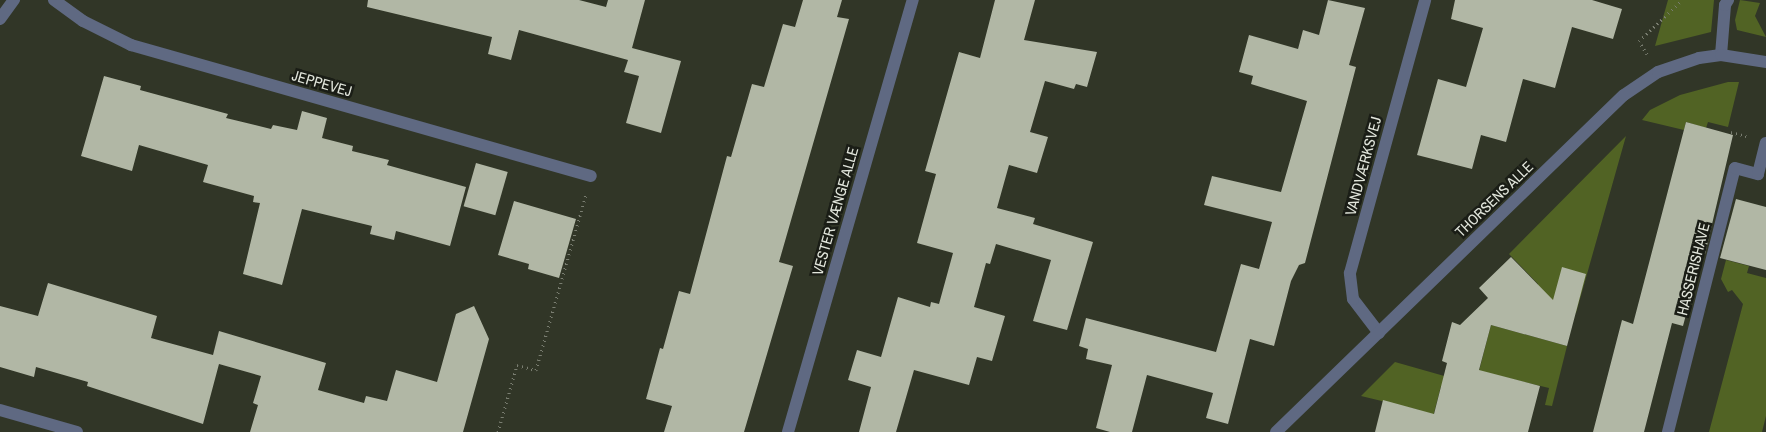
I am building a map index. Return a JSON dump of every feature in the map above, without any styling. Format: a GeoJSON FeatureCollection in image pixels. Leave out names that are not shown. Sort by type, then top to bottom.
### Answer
{"type":"FeatureCollection","features":[{"type":"Feature","properties":{"kind":"street"},"geometry":{"type":"LineString","coordinates":[[0,19],[14,0]]}},
{"type":"Feature","properties":{"kind":"street","name":"JEPPEVEJ"},"geometry":{"type":"LineString","coordinates":[[54,0],[83,21],[131,45],[591,176]]}},
{"type":"Feature","properties":{"kind":"street","name":"VESTER VÆNGE ALLE"},"geometry":{"type":"LineString","coordinates":[[788,432],[913,0]]}},
{"type":"Feature","properties":{"kind":"street","name":"VANDVÆRKSVEJ"},"geometry":{"type":"LineString","coordinates":[[1379,333],[1353,300],[1350,273],[1425,0]]}},
{"type":"Feature","properties":{"kind":"street"},"geometry":{"type":"LineString","coordinates":[[1721,55],[1725,5],[1728,0]]}},
{"type":"Feature","properties":{"kind":"street","name":"THORSENS ALLE"},"geometry":{"type":"LineString","coordinates":[[1276,432],[1624,95],[1658,72],[1699,58],[1721,55],[1766,62]]}},
{"type":"Feature","properties":{"kind":"street","name":"HASSERISHAVE"},"geometry":{"type":"LineString","coordinates":[[1668,432],[1735,168],[1758,174],[1766,143]]}},
{"type":"Feature","properties":{"kind":"street"},"geometry":{"type":"LineString","coordinates":[[0,410],[77,432]]}},
{"type":"Feature","properties":{"kind":"path"},"geometry":{"type":"LineString","coordinates":[[1658,72],[1640,41],[1682,0]]}},
{"type":"Feature","properties":{"kind":"path"},"geometry":{"type":"LineString","coordinates":[[498,432],[517,365],[536,370],[591,176]]}},
{"type":"Feature","properties":{"kind":"green space"},"geometry":{"type":"Polygon","coordinates":[[[1668,0],[1714,0],[1711,32],[1655,46],[1668,0]]]}},
{"type":"Feature","properties":{"kind":"green space"},"geometry":{"type":"Polygon","coordinates":[[[1740,0],[1760,3],[1755,16],[1766,37],[1737,30],[1735,20],[1740,0]]]}},
{"type":"Feature","properties":{"kind":"green space"},"geometry":{"type":"Polygon","coordinates":[[[1728,82],[1739,82],[1728,127],[1708,122],[1706,128],[1686,122],[1684,130],[1642,120],[1650,110],[1680,95],[1728,82]]]}},
{"type":"Feature","properties":{"kind":"green space"},"geometry":{"type":"Polygon","coordinates":[[[1626,136],[1576,313],[1539,306],[1538,284],[1509,254],[1626,136]]]}},
{"type":"Feature","properties":{"kind":"green space"},"geometry":{"type":"Polygon","coordinates":[[[1726,260],[1749,266],[1747,273],[1766,278],[1766,416],[1762,432],[1709,432],[1743,304],[1732,290],[1728,292],[1721,279],[1726,260]]]}},
{"type":"Feature","properties":{"kind":"green space"},"geometry":{"type":"Polygon","coordinates":[[[1491,325],[1567,346],[1552,406],[1545,405],[1549,388],[1479,371],[1491,325]]]}},
{"type":"Feature","properties":{"kind":"green space"},"geometry":{"type":"Polygon","coordinates":[[[1395,362],[1476,385],[1441,386],[1429,432],[1419,410],[1361,396],[1395,362]]]}},
{"type":"Feature","properties":{"kind":"building"},"geometry":{"type":"Polygon","coordinates":[[[368,0],[579,0],[606,7],[608,0],[645,0],[632,48],[681,61],[661,133],[626,123],[639,76],[624,72],[628,60],[519,30],[511,60],[488,54],[492,37],[367,7],[368,0]]]}},
{"type":"Feature","properties":{"kind":"building"},"geometry":{"type":"Polygon","coordinates":[[[803,0],[842,0],[837,17],[849,19],[779,262],[793,266],[744,432],[664,432],[672,406],[646,399],[660,348],[663,349],[679,291],[690,294],[727,156],[731,157],[752,84],[764,87],[783,24],[795,27],[803,0]]]}},
{"type":"Feature","properties":{"kind":"building"},"geometry":{"type":"Polygon","coordinates":[[[995,0],[1035,0],[1024,40],[1097,52],[1087,87],[1076,84],[1074,89],[1045,81],[1030,132],[1048,137],[1037,173],[1009,165],[997,208],[1035,218],[1033,224],[1093,242],[1067,330],[1033,321],[1051,260],[996,244],[990,264],[986,263],[974,307],[1005,316],[992,361],[977,357],[969,385],[914,370],[896,432],[859,432],[871,387],[848,380],[857,350],[881,357],[898,297],[930,307],[931,302],[939,304],[953,253],[917,243],[936,174],[925,171],[959,52],[980,58],[995,0]]]}},
{"type":"Feature","properties":{"kind":"building"},"geometry":{"type":"Polygon","coordinates":[[[1328,0],[1365,8],[1349,65],[1356,67],[1305,263],[1299,265],[1291,281],[1274,346],[1250,339],[1228,424],[1206,418],[1213,393],[1147,375],[1132,432],[1110,432],[1096,428],[1112,365],[1086,359],[1088,349],[1079,346],[1086,318],[1216,352],[1241,264],[1259,269],[1272,222],[1204,205],[1212,176],[1281,192],[1307,101],[1251,84],[1253,76],[1239,72],[1249,35],[1298,49],[1303,30],[1319,35],[1328,0]]]}},
{"type":"Feature","properties":{"kind":"building"},"geometry":{"type":"Polygon","coordinates":[[[1455,0],[1592,0],[1622,9],[1613,39],[1572,27],[1555,88],[1523,79],[1506,142],[1481,135],[1472,169],[1417,155],[1438,79],[1466,87],[1483,28],[1451,19],[1455,0]]]}},
{"type":"Feature","properties":{"kind":"building"},"geometry":{"type":"Polygon","coordinates":[[[104,76],[141,86],[140,90],[228,114],[226,118],[271,129],[273,125],[297,130],[302,111],[327,118],[322,138],[353,146],[352,151],[389,160],[387,165],[466,187],[450,246],[396,231],[394,240],[370,234],[372,226],[302,209],[282,285],[243,274],[260,203],[253,202],[254,196],[203,182],[208,165],[139,145],[132,171],[81,156],[104,76]]]}},
{"type":"Feature","properties":{"kind":"building"},"geometry":{"type":"Polygon","coordinates":[[[1686,122],[1733,135],[1705,254],[1702,254],[1683,326],[1672,323],[1644,432],[1593,432],[1622,320],[1633,324],[1686,122]]]}},
{"type":"Feature","properties":{"kind":"building"},"geometry":{"type":"Polygon","coordinates":[[[476,163],[508,172],[495,215],[464,206],[476,163]]]}},
{"type":"Feature","properties":{"kind":"building"},"geometry":{"type":"Polygon","coordinates":[[[1736,199],[1766,207],[1766,270],[1720,258],[1736,199]]]}},
{"type":"Feature","properties":{"kind":"building"},"geometry":{"type":"Polygon","coordinates":[[[514,201],[576,219],[559,278],[528,269],[529,264],[498,255],[514,201]]]}},
{"type":"Feature","properties":{"kind":"building"},"geometry":{"type":"Polygon","coordinates":[[[1511,257],[1553,300],[1562,267],[1586,274],[1567,346],[1491,325],[1479,370],[1540,386],[1528,432],[1375,432],[1383,400],[1434,414],[1447,363],[1442,361],[1452,322],[1460,325],[1488,298],[1479,288],[1511,257]]]}},
{"type":"Feature","properties":{"kind":"building"},"geometry":{"type":"Polygon","coordinates":[[[48,283],[157,316],[151,338],[213,355],[219,331],[326,363],[318,390],[364,403],[366,396],[387,401],[396,370],[437,382],[456,314],[474,306],[489,339],[463,432],[250,432],[258,405],[253,403],[261,376],[219,364],[203,424],[87,386],[88,382],[36,367],[34,377],[0,367],[0,306],[38,316],[48,283]]]}}]}
